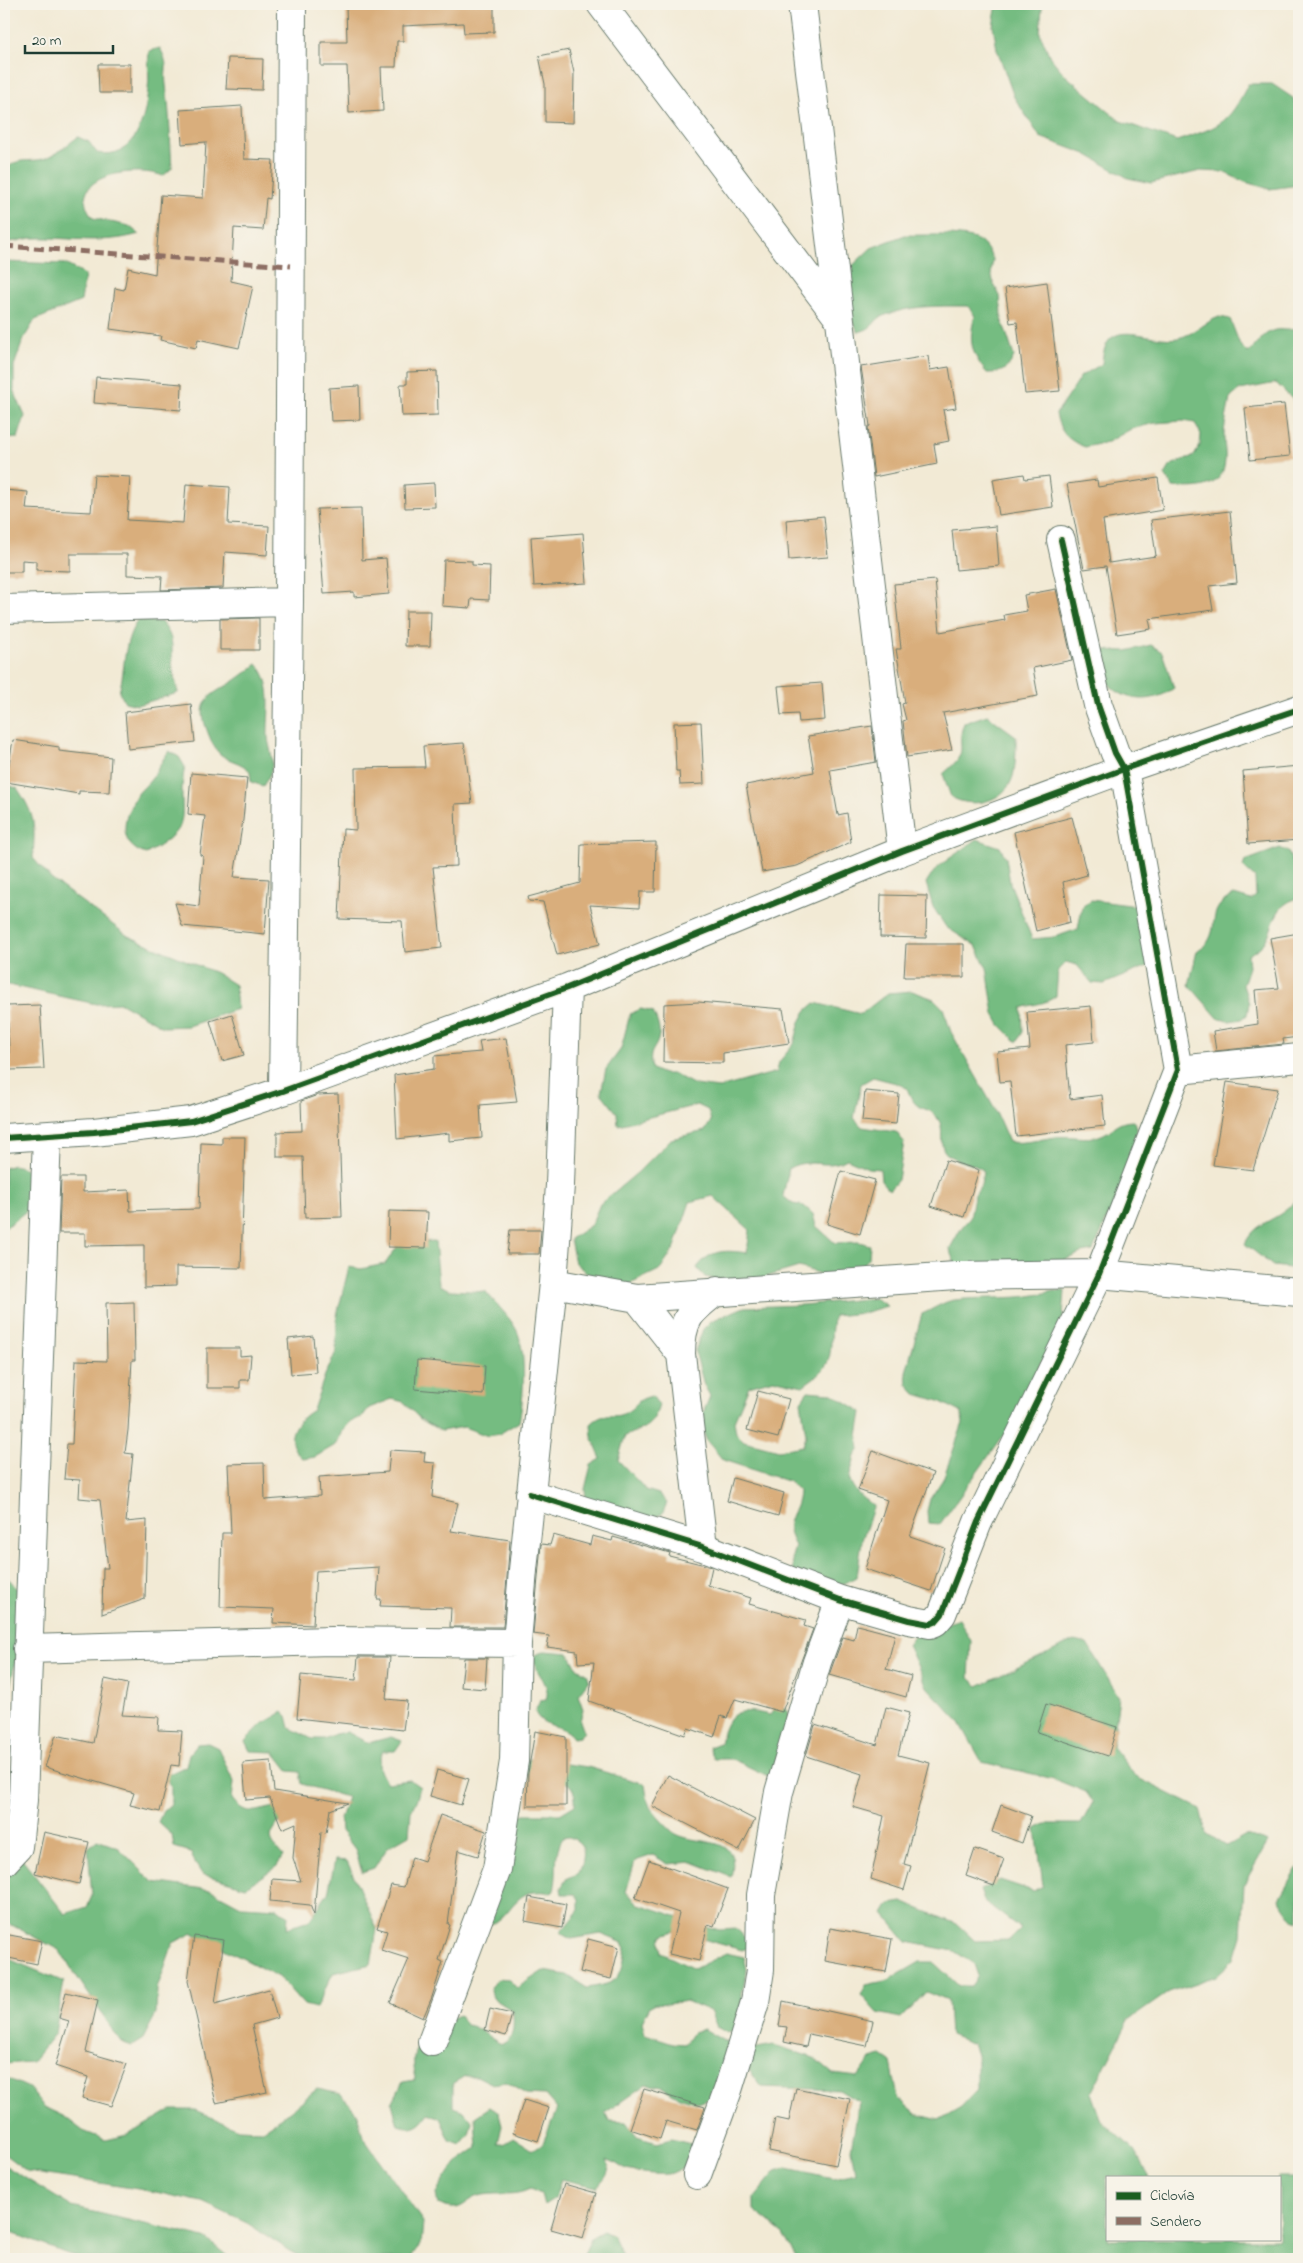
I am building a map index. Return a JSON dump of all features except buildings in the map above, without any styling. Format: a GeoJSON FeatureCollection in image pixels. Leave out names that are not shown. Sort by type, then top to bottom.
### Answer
{"type":"FeatureCollection","features":[{"type":"Feature","properties":{"kind":"street"},"geometry":{"type":"LineString","coordinates":[[283,1091],[289,602],[292,4]]}},
{"type":"Feature","properties":{"kind":"street"},"geometry":{"type":"LineString","coordinates":[[601,4],[840,320]]}},
{"type":"Feature","properties":{"kind":"street"},"geometry":{"type":"LineString","coordinates":[[802,4],[902,851]]}},
{"type":"Feature","properties":{"kind":"street"},"geometry":{"type":"LineString","coordinates":[[530,1494],[703,1548],[840,1600],[925,1624],[935,1622],[942,1614],[978,1522],[1099,1274],[1178,1070],[1124,769],[1115,753],[1098,705],[1061,540]]}},
{"type":"Feature","properties":{"kind":"street"},"geometry":{"type":"LineString","coordinates":[[4,609],[289,602]]}},
{"type":"Feature","properties":{"kind":"street"},"geometry":{"type":"LineString","coordinates":[[4,1138],[47,1136],[191,1121],[283,1091],[567,988],[902,851],[1124,769],[1299,709]]}},
{"type":"Feature","properties":{"kind":"street"},"geometry":{"type":"LineString","coordinates":[[432,2042],[497,1869],[514,1761],[517,1643],[530,1494],[553,1283],[560,1185],[567,988]]}},
{"type":"Feature","properties":{"kind":"street"},"geometry":{"type":"LineString","coordinates":[[1178,1070],[1299,1058]]}},
{"type":"Feature","properties":{"kind":"street"},"geometry":{"type":"LineString","coordinates":[[4,1862],[18,1847],[23,1800],[47,1136]]}},
{"type":"Feature","properties":{"kind":"street"},"geometry":{"type":"LineString","coordinates":[[553,1283],[636,1298],[956,1276],[1099,1274],[1299,1292]]}},
{"type":"Feature","properties":{"kind":"street"},"geometry":{"type":"LineString","coordinates":[[703,1548],[681,1354],[681,1334],[692,1312],[717,1292]]}},
{"type":"Feature","properties":{"kind":"street"},"geometry":{"type":"LineString","coordinates":[[636,1298],[681,1354]]}},
{"type":"Feature","properties":{"kind":"street"},"geometry":{"type":"LineString","coordinates":[[697,2175],[728,2090],[755,2002],[760,1970],[761,1895],[780,1792],[817,1662],[840,1600]]}},
{"type":"Feature","properties":{"kind":"street"},"geometry":{"type":"LineString","coordinates":[[27,1649],[331,1641],[517,1643]]}},
{"type":"Feature","properties":{"kind":"green space"},"geometry":{"type":"Polygon","coordinates":[[[997,4],[1044,4],[1042,7],[1040,33],[1050,57],[1065,75],[1120,121],[1177,141],[1203,132],[1221,123],[1234,109],[1248,84],[1272,84],[1293,98],[1299,116],[1299,185],[1270,189],[1245,182],[1223,172],[1200,171],[1151,183],[1128,178],[1086,154],[1040,137],[1014,97],[997,49],[993,26],[997,4]]]}},
{"type":"Feature","properties":{"kind":"green space"},"geometry":{"type":"Polygon","coordinates":[[[160,48],[166,64],[172,168],[163,176],[136,172],[106,177],[94,183],[87,192],[86,203],[93,218],[129,226],[139,234],[99,240],[34,238],[11,242],[4,241],[3,188],[7,169],[16,162],[40,160],[50,156],[78,137],[89,142],[97,153],[110,154],[121,150],[129,144],[136,136],[141,125],[147,102],[149,51],[160,48]]]}},
{"type":"Feature","properties":{"kind":"green space"},"geometry":{"type":"Polygon","coordinates":[[[905,235],[964,236],[979,241],[984,245],[993,259],[991,272],[994,285],[1000,296],[1002,320],[1014,356],[1007,368],[987,373],[977,359],[972,346],[975,316],[968,306],[925,307],[893,312],[877,320],[868,329],[858,332],[848,310],[846,272],[871,248],[905,235]]]}},
{"type":"Feature","properties":{"kind":"green space"},"geometry":{"type":"Polygon","coordinates":[[[4,262],[65,264],[85,275],[81,301],[35,320],[23,340],[14,366],[14,391],[25,416],[18,438],[4,439],[4,262]]]}},
{"type":"Feature","properties":{"kind":"green space"},"geometry":{"type":"Polygon","coordinates":[[[1219,317],[1230,319],[1240,345],[1248,353],[1268,333],[1275,330],[1293,330],[1299,326],[1299,420],[1293,400],[1276,383],[1240,390],[1230,398],[1224,432],[1225,458],[1223,471],[1219,478],[1206,486],[1190,488],[1173,487],[1165,475],[1171,465],[1194,456],[1200,446],[1201,434],[1195,423],[1183,421],[1155,423],[1131,429],[1108,442],[1085,447],[1073,441],[1062,431],[1056,414],[1081,376],[1102,364],[1105,348],[1111,339],[1119,334],[1130,333],[1178,338],[1219,317]]]}},
{"type":"Feature","properties":{"kind":"green space"},"geometry":{"type":"Polygon","coordinates":[[[138,620],[161,622],[166,628],[172,644],[172,662],[178,693],[137,705],[125,702],[119,692],[129,637],[138,620]]]}},
{"type":"Feature","properties":{"kind":"green space"},"geometry":{"type":"Polygon","coordinates":[[[1151,645],[1162,652],[1174,688],[1157,697],[1139,699],[1122,694],[1107,682],[1100,670],[1099,663],[1103,650],[1127,651],[1151,645]]]}},
{"type":"Feature","properties":{"kind":"green space"},"geometry":{"type":"Polygon","coordinates":[[[257,664],[263,672],[269,699],[268,738],[272,768],[263,786],[251,782],[250,771],[218,752],[208,733],[203,714],[209,697],[257,664]]]}},
{"type":"Feature","properties":{"kind":"green space"},"geometry":{"type":"Polygon","coordinates":[[[987,715],[1016,736],[1016,758],[1011,782],[998,796],[989,800],[970,803],[960,801],[951,797],[943,774],[958,759],[964,723],[987,715]]]}},
{"type":"Feature","properties":{"kind":"green space"},"geometry":{"type":"Polygon","coordinates":[[[169,751],[179,757],[185,767],[182,783],[182,816],[180,825],[174,834],[146,854],[136,850],[126,837],[125,829],[128,812],[137,795],[153,777],[169,751]]]}},
{"type":"Feature","properties":{"kind":"green space"},"geometry":{"type":"Polygon","coordinates":[[[4,784],[17,788],[28,806],[34,829],[33,858],[51,879],[128,936],[216,973],[235,985],[237,1009],[188,1026],[163,1027],[121,1003],[96,1004],[4,984],[4,784]]]}},
{"type":"Feature","properties":{"kind":"green space"},"geometry":{"type":"Polygon","coordinates":[[[977,839],[1000,847],[1006,858],[1010,883],[1032,939],[1055,937],[1078,929],[1082,907],[1091,900],[1137,906],[1150,965],[1104,984],[1092,983],[1077,965],[1066,962],[1058,970],[1056,996],[1044,1002],[1022,1008],[1023,1032],[1017,1042],[1000,1025],[994,1014],[987,968],[976,946],[946,927],[933,907],[926,883],[936,869],[977,839]]]}},
{"type":"Feature","properties":{"kind":"green space"},"geometry":{"type":"Polygon","coordinates":[[[1280,848],[1288,852],[1293,863],[1299,862],[1299,898],[1284,905],[1276,916],[1264,943],[1248,955],[1249,967],[1243,985],[1249,1003],[1247,1015],[1242,1019],[1230,1021],[1219,1019],[1189,985],[1197,951],[1206,944],[1211,936],[1216,912],[1225,900],[1234,895],[1251,900],[1256,896],[1255,878],[1243,867],[1245,861],[1280,848]]]}},
{"type":"Feature","properties":{"kind":"green space"},"geometry":{"type":"Polygon","coordinates":[[[912,991],[934,999],[943,1008],[951,1032],[994,1108],[1009,1142],[1027,1142],[1061,1137],[1094,1137],[1104,1134],[1119,1124],[1134,1121],[1140,1144],[1093,1251],[1081,1253],[1058,1263],[956,1266],[950,1248],[962,1227],[970,1218],[974,1196],[981,1185],[983,1170],[956,1159],[944,1151],[938,1119],[930,1111],[915,1103],[907,1088],[873,1077],[861,1084],[854,1118],[862,1127],[896,1132],[904,1142],[898,1180],[889,1190],[881,1181],[880,1169],[868,1168],[847,1159],[832,1164],[805,1163],[789,1168],[783,1196],[793,1204],[804,1206],[813,1214],[816,1226],[835,1243],[859,1242],[870,1245],[869,1258],[861,1267],[848,1272],[824,1275],[799,1267],[742,1284],[705,1277],[697,1268],[707,1257],[725,1251],[747,1253],[750,1230],[713,1196],[690,1202],[675,1247],[661,1269],[616,1291],[595,1280],[575,1263],[570,1239],[591,1225],[600,1204],[637,1173],[671,1139],[705,1131],[711,1121],[708,1110],[697,1105],[618,1125],[617,1113],[601,1093],[606,1069],[621,1049],[630,1014],[641,1009],[653,1012],[655,1017],[659,1035],[651,1053],[652,1069],[663,1074],[674,1074],[695,1085],[719,1088],[777,1072],[779,1062],[794,1044],[800,1022],[806,1011],[815,1003],[861,1014],[888,993],[912,991]]]}},
{"type":"Feature","properties":{"kind":"green space"},"geometry":{"type":"Polygon","coordinates":[[[13,1165],[25,1169],[33,1176],[42,1198],[4,1229],[4,1168],[13,1165]]]}},
{"type":"Feature","properties":{"kind":"green space"},"geometry":{"type":"Polygon","coordinates":[[[1299,1196],[1299,1269],[1273,1266],[1245,1244],[1256,1230],[1291,1206],[1299,1196]]]}},
{"type":"Feature","properties":{"kind":"green space"},"geometry":{"type":"Polygon","coordinates":[[[435,1241],[439,1285],[450,1290],[486,1292],[516,1329],[522,1349],[524,1375],[519,1422],[499,1434],[488,1436],[464,1427],[441,1431],[420,1419],[404,1402],[392,1399],[369,1408],[362,1417],[351,1421],[341,1433],[337,1444],[315,1457],[303,1459],[293,1445],[293,1432],[300,1420],[313,1410],[325,1375],[336,1352],[337,1315],[349,1267],[361,1269],[385,1264],[400,1243],[435,1241]]]}},
{"type":"Feature","properties":{"kind":"green space"},"geometry":{"type":"Polygon","coordinates":[[[1053,1291],[1065,1291],[1063,1317],[1011,1425],[940,1524],[928,1523],[927,1511],[930,1499],[943,1479],[963,1423],[961,1412],[939,1401],[916,1394],[907,1384],[906,1372],[922,1314],[951,1301],[1028,1296],[1053,1291]]]}},
{"type":"Feature","properties":{"kind":"green space"},"geometry":{"type":"Polygon","coordinates":[[[875,1298],[887,1306],[863,1313],[834,1316],[830,1356],[825,1367],[818,1375],[803,1386],[773,1379],[749,1386],[734,1421],[736,1433],[744,1441],[779,1450],[803,1446],[806,1435],[801,1401],[808,1391],[831,1393],[862,1412],[858,1436],[860,1449],[855,1456],[849,1479],[859,1495],[874,1505],[862,1540],[857,1577],[835,1588],[793,1570],[792,1557],[795,1546],[789,1529],[789,1523],[796,1507],[799,1491],[790,1482],[723,1460],[707,1441],[702,1429],[701,1418],[710,1396],[704,1385],[695,1351],[703,1329],[711,1321],[744,1307],[802,1305],[875,1298]]]}},
{"type":"Feature","properties":{"kind":"green space"},"geometry":{"type":"Polygon","coordinates":[[[652,1396],[659,1405],[654,1418],[647,1426],[625,1436],[618,1460],[646,1490],[659,1494],[667,1503],[662,1514],[651,1518],[639,1516],[629,1509],[586,1501],[585,1489],[591,1465],[601,1459],[592,1436],[591,1424],[601,1417],[625,1413],[642,1399],[652,1396]]]}},
{"type":"Feature","properties":{"kind":"green space"},"geometry":{"type":"Polygon","coordinates":[[[4,1577],[10,1580],[18,1590],[17,1654],[4,1712],[4,1577]]]}},
{"type":"Feature","properties":{"kind":"green space"},"geometry":{"type":"Polygon","coordinates":[[[959,1619],[971,1641],[969,1678],[978,1686],[1074,1641],[1087,1644],[1119,1697],[1112,1747],[1136,1777],[1200,1809],[1206,1833],[1226,1846],[1246,1835],[1268,1842],[1244,1884],[1241,1936],[1234,1959],[1216,1976],[1169,1992],[1129,2020],[1091,2093],[1100,2118],[1135,2151],[1149,2176],[1106,2176],[1106,2240],[1280,2240],[1280,2177],[1299,2177],[1299,2259],[981,2259],[973,2255],[961,2259],[797,2259],[782,2232],[754,2210],[754,2198],[776,2171],[787,2168],[833,2178],[855,2173],[851,2149],[859,2102],[839,2090],[762,2087],[747,2067],[746,2050],[774,2045],[814,2058],[833,2074],[858,2077],[871,2059],[882,2056],[891,2062],[898,2098],[916,2114],[939,2120],[961,2107],[977,2090],[977,2055],[973,2044],[950,2035],[948,2001],[926,1992],[901,2018],[877,2013],[861,1995],[866,1985],[889,1980],[920,1962],[933,1962],[959,1986],[971,1986],[978,1976],[974,1964],[954,1951],[907,1942],[884,1914],[890,1904],[902,1902],[957,1924],[975,1941],[1010,1940],[1021,1929],[984,1901],[980,1890],[1000,1880],[1033,1891],[1043,1886],[1036,1829],[1046,1824],[1081,1824],[1093,1802],[1086,1792],[1054,1779],[982,1762],[959,1721],[927,1687],[908,1645],[915,1635],[959,1619]]]}},
{"type":"Feature","properties":{"kind":"green space"},"geometry":{"type":"Polygon","coordinates":[[[544,1651],[569,1653],[577,1668],[587,1673],[589,1680],[578,1695],[583,1709],[580,1721],[584,1732],[579,1737],[573,1738],[564,1730],[542,1721],[535,1711],[540,1701],[546,1700],[547,1694],[545,1683],[534,1662],[534,1656],[544,1651]]]}},
{"type":"Feature","properties":{"kind":"green space"},"geometry":{"type":"Polygon","coordinates":[[[779,1704],[788,1711],[793,1728],[768,1776],[732,1759],[714,1759],[709,1747],[720,1743],[723,1732],[731,1717],[743,1712],[770,1715],[779,1704]]]}},
{"type":"Feature","properties":{"kind":"green space"},"geometry":{"type":"Polygon","coordinates":[[[283,1712],[287,1716],[290,1728],[312,1739],[324,1739],[335,1734],[347,1732],[368,1743],[391,1737],[402,1741],[395,1751],[383,1751],[379,1764],[380,1771],[387,1783],[410,1780],[420,1787],[411,1811],[409,1835],[388,1847],[374,1868],[362,1872],[355,1849],[341,1831],[340,1819],[347,1797],[302,1784],[300,1772],[289,1771],[274,1752],[250,1751],[245,1741],[262,1724],[283,1712]]]}},
{"type":"Feature","properties":{"kind":"green space"},"geometry":{"type":"Polygon","coordinates":[[[208,1743],[218,1748],[234,1782],[232,1799],[237,1805],[251,1811],[275,1807],[281,1819],[271,1838],[283,1856],[277,1866],[246,1887],[202,1874],[191,1852],[174,1847],[172,1835],[158,1822],[163,1811],[171,1804],[171,1786],[165,1776],[186,1766],[189,1754],[197,1744],[208,1743]]]}},
{"type":"Feature","properties":{"kind":"green space"},"geometry":{"type":"Polygon","coordinates":[[[530,1759],[588,1767],[645,1784],[650,1807],[676,1834],[686,1838],[717,1844],[725,1847],[731,1854],[733,1863],[731,1877],[693,1862],[668,1864],[653,1855],[635,1861],[626,1892],[639,1904],[719,1930],[737,1929],[749,1942],[748,1948],[742,1950],[674,1931],[663,1935],[660,1941],[662,1953],[694,1969],[726,1953],[744,1957],[747,1969],[742,1993],[743,2018],[739,2030],[727,2033],[717,2027],[710,2011],[686,2001],[668,2004],[656,2003],[650,2006],[642,2022],[645,2034],[673,2043],[685,2044],[693,2032],[704,2029],[730,2044],[717,2096],[698,2103],[679,2097],[662,2087],[646,2084],[605,2113],[609,2121],[626,2122],[637,2137],[657,2143],[671,2139],[691,2144],[692,2154],[686,2164],[677,2171],[663,2174],[640,2172],[628,2170],[607,2160],[608,2171],[597,2187],[561,2179],[555,2198],[544,2205],[541,2194],[530,2189],[513,2194],[484,2195],[472,2199],[459,2207],[447,2207],[438,2204],[436,2193],[456,2163],[477,2148],[475,2117],[490,2107],[499,2113],[502,2125],[498,2144],[504,2144],[513,2137],[533,2150],[543,2143],[557,2109],[545,2095],[526,2094],[505,2082],[493,2084],[477,2076],[465,2076],[453,2083],[453,2107],[464,2111],[472,2121],[469,2134],[461,2144],[450,2140],[440,2118],[429,2113],[416,2126],[398,2125],[392,2103],[403,2082],[415,2080],[414,2056],[420,2043],[432,2031],[459,2015],[466,2025],[475,2028],[502,2044],[512,2034],[513,2011],[493,1998],[490,1987],[498,1979],[509,1980],[517,1988],[543,1971],[567,1975],[587,1988],[612,1982],[620,1973],[624,1959],[626,1948],[623,1943],[601,1934],[571,1939],[560,1933],[579,1910],[579,1899],[575,1894],[562,1894],[561,1888],[567,1878],[578,1874],[583,1861],[581,1845],[572,1838],[565,1836],[558,1848],[553,1892],[528,1893],[517,1900],[502,1918],[491,1924],[486,1920],[519,1842],[513,1818],[524,1814],[560,1814],[575,1805],[575,1795],[567,1783],[552,1778],[528,1778],[523,1767],[525,1761],[530,1759]]]}},
{"type":"Feature","properties":{"kind":"green space"},"geometry":{"type":"Polygon","coordinates":[[[97,1840],[119,1848],[153,1882],[211,1890],[241,1906],[278,1908],[288,1916],[287,1928],[309,1921],[328,1893],[335,1860],[347,1861],[377,1929],[371,1964],[333,1973],[316,2008],[304,2005],[279,1977],[193,1933],[173,1943],[157,1989],[156,2014],[143,2039],[132,2046],[121,2042],[59,1950],[4,1921],[4,1859],[20,1857],[65,1914],[87,1907],[92,1896],[88,1848],[97,1840]]]}},
{"type":"Feature","properties":{"kind":"green space"},"geometry":{"type":"Polygon","coordinates":[[[1299,1865],[1299,1921],[1292,1918],[1279,1899],[1299,1865]]]}},
{"type":"Feature","properties":{"kind":"green space"},"geometry":{"type":"Polygon","coordinates":[[[4,1957],[64,1982],[55,2033],[32,2062],[4,2064],[4,1957]]]}},
{"type":"Feature","properties":{"kind":"green space"},"geometry":{"type":"Polygon","coordinates":[[[7,2078],[29,2088],[44,2107],[65,2117],[83,2131],[106,2140],[128,2135],[171,2110],[195,2110],[238,2129],[262,2130],[281,2118],[317,2089],[341,2094],[357,2113],[363,2137],[423,2222],[421,2245],[410,2259],[303,2259],[247,2223],[202,2202],[151,2191],[28,2172],[4,2154],[4,2079],[7,2078]]]}},
{"type":"Feature","properties":{"kind":"green space"},"geometry":{"type":"Polygon","coordinates":[[[4,2165],[72,2207],[205,2238],[231,2259],[81,2259],[4,2230],[4,2165]]]}},
{"type":"Feature","properties":{"kind":"green space"},"geometry":{"type":"Polygon","coordinates":[[[603,2231],[613,2236],[624,2259],[580,2259],[592,2237],[603,2231]]]}},
{"type":"Feature","properties":{"kind":"marked path"},"geometry":{"type":"LineString","coordinates":[[4,246],[291,266]]}},
{"type":"Feature","properties":{"kind":"cycle path"},"geometry":{"type":"LineString","coordinates":[[530,1494],[703,1547],[840,1600],[909,1620],[930,1624],[935,1622],[942,1614],[978,1522],[1099,1274],[1178,1070],[1124,769],[1115,753],[1098,705],[1061,540]]}},
{"type":"Feature","properties":{"kind":"cycle path"},"geometry":{"type":"LineString","coordinates":[[4,1138],[94,1132],[191,1121],[283,1091],[567,988],[902,851],[1124,769],[1299,709]]}}]}
